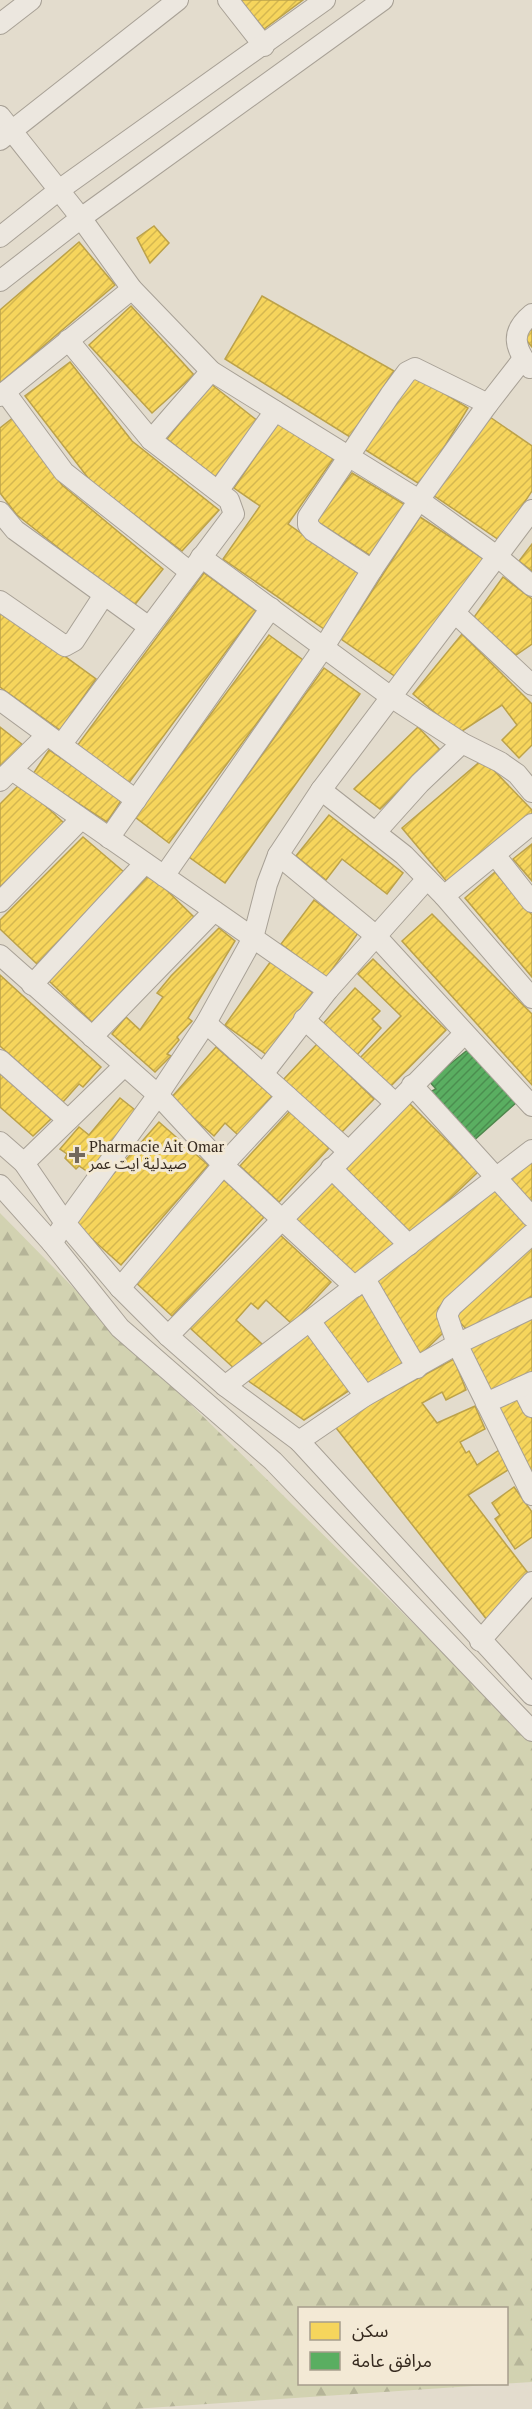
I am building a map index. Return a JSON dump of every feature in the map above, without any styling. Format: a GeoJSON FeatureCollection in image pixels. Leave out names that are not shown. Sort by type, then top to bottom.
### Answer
{"type":"FeatureCollection","features":[{"type":"Feature","properties":{"kind":"street"},"geometry":{"type":"LineString","coordinates":[[0,24],[31,0]]}},
{"type":"Feature","properties":{"kind":"street"},"geometry":{"type":"LineString","coordinates":[[178,0],[4,129],[59,190],[132,289],[211,372],[419,500],[498,557],[532,586]]}},
{"type":"Feature","properties":{"kind":"street"},"geometry":{"type":"LineString","coordinates":[[228,0],[264,46]]}},
{"type":"Feature","properties":{"kind":"street"},"geometry":{"type":"LineString","coordinates":[[0,237],[59,190],[264,46],[325,0]]}},
{"type":"Feature","properties":{"kind":"street"},"geometry":{"type":"LineString","coordinates":[[0,281],[81,218],[383,0]]}},
{"type":"Feature","properties":{"kind":"street"},"geometry":{"type":"LineString","coordinates":[[132,289],[2,394],[64,472],[196,564],[271,608],[391,697],[462,743],[525,768],[532,792]]}},
{"type":"Feature","properties":{"kind":"street"},"geometry":{"type":"LineString","coordinates":[[164,876],[324,647],[419,500],[488,404],[528,365],[517,347],[516,333],[532,314]]}},
{"type":"Feature","properties":{"kind":"street"},"geometry":{"type":"LineString","coordinates":[[69,340],[151,440],[230,500],[234,514],[149,627],[54,740],[6,776],[81,819],[328,990]]}},
{"type":"Feature","properties":{"kind":"street"},"geometry":{"type":"LineString","coordinates":[[372,570],[312,531],[308,525],[308,517],[312,508],[410,370],[415,368],[488,404]]}},
{"type":"Feature","properties":{"kind":"street"},"geometry":{"type":"LineString","coordinates":[[151,440],[211,372]]}},
{"type":"Feature","properties":{"kind":"street"},"geometry":{"type":"LineString","coordinates":[[218,491],[275,411]]}},
{"type":"Feature","properties":{"kind":"street"},"geometry":{"type":"LineString","coordinates":[[52,1244],[206,1023],[253,939],[267,884],[278,855],[321,790],[532,510]]}},
{"type":"Feature","properties":{"kind":"street"},"geometry":{"type":"LineString","coordinates":[[0,512],[15,530],[149,627]]}},
{"type":"Feature","properties":{"kind":"street"},"geometry":{"type":"LineString","coordinates":[[0,601],[65,646],[74,640],[104,595]]}},
{"type":"Feature","properties":{"kind":"street"},"geometry":{"type":"LineString","coordinates":[[109,838],[271,608]]}},
{"type":"Feature","properties":{"kind":"street"},"geometry":{"type":"LineString","coordinates":[[454,614],[532,685]]}},
{"type":"Feature","properties":{"kind":"street"},"geometry":{"type":"LineString","coordinates":[[0,700],[136,800]]}},
{"type":"Feature","properties":{"kind":"street"},"geometry":{"type":"LineString","coordinates":[[376,832],[420,783],[462,743]]}},
{"type":"Feature","properties":{"kind":"street"},"geometry":{"type":"LineString","coordinates":[[321,790],[404,855],[530,992]]}},
{"type":"Feature","properties":{"kind":"street"},"geometry":{"type":"LineString","coordinates":[[0,902],[81,819]]}},
{"type":"Feature","properties":{"kind":"street"},"geometry":{"type":"LineString","coordinates":[[444,896],[532,824]]}},
{"type":"Feature","properties":{"kind":"street"},"geometry":{"type":"LineString","coordinates":[[278,855],[375,935],[532,1106]]}},
{"type":"Feature","properties":{"kind":"street"},"geometry":{"type":"LineString","coordinates":[[495,855],[532,902]]}},
{"type":"Feature","properties":{"kind":"street"},"geometry":{"type":"LineString","coordinates":[[32,985],[145,863]]}},
{"type":"Feature","properties":{"kind":"street"},"geometry":{"type":"LineString","coordinates":[[263,1074],[328,990],[427,879]]}},
{"type":"Feature","properties":{"kind":"street"},"geometry":{"type":"LineString","coordinates":[[92,1037],[214,911]]}},
{"type":"Feature","properties":{"kind":"street"},"geometry":{"type":"LineString","coordinates":[[0,955],[158,1095],[223,1166],[281,1220],[360,1283],[417,1368]]}},
{"type":"Feature","properties":{"kind":"street"},"geometry":{"type":"LineString","coordinates":[[304,1019],[395,1103]]}},
{"type":"Feature","properties":{"kind":"street"},"geometry":{"type":"LineString","coordinates":[[206,1023],[348,1151]]}},
{"type":"Feature","properties":{"kind":"street"},"geometry":{"type":"LineString","coordinates":[[168,1336],[464,1034]]}},
{"type":"Feature","properties":{"kind":"street"},"geometry":{"type":"LineString","coordinates":[[0,1059],[68,1120]]}},
{"type":"Feature","properties":{"kind":"street"},"geometry":{"type":"LineString","coordinates":[[24,1163],[124,1066]]}},
{"type":"Feature","properties":{"kind":"street"},"geometry":{"type":"LineString","coordinates":[[412,1085],[532,1217]]}},
{"type":"Feature","properties":{"kind":"street"},"geometry":{"type":"LineString","coordinates":[[120,1288],[223,1166],[287,1096]]}},
{"type":"Feature","properties":{"kind":"street"},"geometry":{"type":"LineString","coordinates":[[0,1143],[24,1163],[65,1223],[120,1288],[168,1336],[225,1386],[299,1441],[532,1696],[514,1713]]}},
{"type":"Feature","properties":{"kind":"street"},"geometry":{"type":"LineString","coordinates":[[225,1386],[532,1150]]}},
{"type":"Feature","properties":{"kind":"street"},"geometry":{"type":"LineString","coordinates":[[331,1168],[409,1245]]}},
{"type":"Feature","properties":{"kind":"street"},"geometry":{"type":"LineString","coordinates":[[0,1185],[52,1244],[120,1328],[273,1461],[532,1731]]}},
{"type":"Feature","properties":{"kind":"street"},"geometry":{"type":"LineString","coordinates":[[532,1234],[448,1311],[447,1315],[457,1344],[532,1495]]}},
{"type":"Feature","properties":{"kind":"street"},"geometry":{"type":"LineString","coordinates":[[299,1441],[365,1396],[457,1344],[532,1308]]}},
{"type":"Feature","properties":{"kind":"street"},"geometry":{"type":"LineString","coordinates":[[310,1321],[365,1396]]}},
{"type":"Feature","properties":{"kind":"street"},"geometry":{"type":"LineString","coordinates":[[486,1403],[527,1384],[532,1407]]}},
{"type":"Feature","properties":{"kind":"street"},"geometry":{"type":"LineString","coordinates":[[480,1641],[532,1582]]}},
{"type":"Feature","properties":{"kind":"green space"},"geometry":{"type":"Polygon","coordinates":[[[0,1213],[111,1326],[474,1683],[532,1734],[532,2382],[508,2384],[508,2307],[298,2307],[298,2385],[487,2385],[133,2409],[0,2409],[0,1213]]]}},
{"type":"Feature","properties":{"kind":"building: سكن"},"geometry":{"type":"Polygon","coordinates":[[[240,0],[303,0],[264,29],[240,0]]]}},
{"type":"Feature","properties":{"kind":"building: سكن"},"geometry":{"type":"Polygon","coordinates":[[[154,226],[169,243],[150,263],[137,238],[154,226]]]}},
{"type":"Feature","properties":{"kind":"building: سكن"},"geometry":{"type":"Polygon","coordinates":[[[79,242],[115,285],[0,383],[0,310],[79,242]]]}},
{"type":"Feature","properties":{"kind":"building: سكن"},"geometry":{"type":"Polygon","coordinates":[[[262,296],[394,371],[350,437],[225,359],[262,296]]]}},
{"type":"Feature","properties":{"kind":"building: سكن"},"geometry":{"type":"Polygon","coordinates":[[[131,306],[194,375],[152,413],[89,345],[131,306]]]}},
{"type":"Feature","properties":{"kind":"building: سكن"},"geometry":{"type":"Polygon","coordinates":[[[532,329],[532,347],[523,336],[532,329]]]}},
{"type":"Feature","properties":{"kind":"building: سكن"},"geometry":{"type":"Polygon","coordinates":[[[70,362],[132,441],[219,510],[182,551],[92,483],[25,396],[70,362]]]}},
{"type":"Feature","properties":{"kind":"building: سكن"},"geometry":{"type":"Polygon","coordinates":[[[411,373],[468,408],[421,485],[364,449],[411,373]]]}},
{"type":"Feature","properties":{"kind":"building: سكن"},"geometry":{"type":"Polygon","coordinates":[[[211,384],[259,422],[215,477],[167,439],[211,384]]]}},
{"type":"Feature","properties":{"kind":"building: سكن"},"geometry":{"type":"Polygon","coordinates":[[[487,415],[532,446],[532,491],[499,540],[433,495],[487,415]]]}},
{"type":"Feature","properties":{"kind":"building: سكن"},"geometry":{"type":"Polygon","coordinates":[[[14,417],[62,485],[163,569],[133,607],[17,515],[0,493],[0,428],[14,417]]]}},
{"type":"Feature","properties":{"kind":"building: سكن"},"geometry":{"type":"Polygon","coordinates":[[[279,422],[333,459],[288,524],[361,575],[324,629],[223,559],[260,506],[234,488],[279,422]]]}},
{"type":"Feature","properties":{"kind":"building: سكن"},"geometry":{"type":"Polygon","coordinates":[[[352,473],[407,506],[371,556],[316,521],[352,473]]]}},
{"type":"Feature","properties":{"kind":"building: سكن"},"geometry":{"type":"Polygon","coordinates":[[[420,517],[484,559],[396,677],[341,639],[420,517]]]}},
{"type":"Feature","properties":{"kind":"building: سكن"},"geometry":{"type":"Polygon","coordinates":[[[532,544],[532,571],[519,561],[532,544]]]}},
{"type":"Feature","properties":{"kind":"building: سكن"},"geometry":{"type":"Polygon","coordinates":[[[204,573],[256,611],[128,784],[77,746],[204,573]]]}},
{"type":"Feature","properties":{"kind":"building: سكن"},"geometry":{"type":"Polygon","coordinates":[[[503,577],[532,599],[532,644],[516,655],[472,620],[503,577]]]}},
{"type":"Feature","properties":{"kind":"building: سكن"},"geometry":{"type":"Polygon","coordinates":[[[0,609],[96,679],[60,730],[0,687],[0,609]]]}},
{"type":"Feature","properties":{"kind":"building: سكن"},"geometry":{"type":"Polygon","coordinates":[[[462,634],[532,704],[532,745],[519,758],[502,740],[517,725],[502,705],[459,733],[413,694],[462,634]]]}},
{"type":"Feature","properties":{"kind":"building: سكن"},"geometry":{"type":"Polygon","coordinates":[[[269,635],[303,660],[169,843],[135,817],[269,635]]]}},
{"type":"Feature","properties":{"kind":"building: سكن"},"geometry":{"type":"Polygon","coordinates":[[[324,668],[360,694],[225,883],[189,857],[324,668]]]}},
{"type":"Feature","properties":{"kind":"building: سكن"},"geometry":{"type":"Polygon","coordinates":[[[0,727],[23,745],[0,773],[0,727]]]}},
{"type":"Feature","properties":{"kind":"building: سكن"},"geometry":{"type":"Polygon","coordinates":[[[418,727],[441,751],[380,809],[354,789],[418,727]]]}},
{"type":"Feature","properties":{"kind":"building: سكن"},"geometry":{"type":"Polygon","coordinates":[[[49,750],[122,799],[107,822],[33,774],[49,750]]]}},
{"type":"Feature","properties":{"kind":"building: سكن"},"geometry":{"type":"Polygon","coordinates":[[[483,759],[532,810],[532,814],[448,883],[402,828],[483,759]]]}},
{"type":"Feature","properties":{"kind":"building: سكن"},"geometry":{"type":"Polygon","coordinates":[[[21,783],[65,824],[0,887],[0,804],[21,783]]]}},
{"type":"Feature","properties":{"kind":"building: سكن"},"geometry":{"type":"Polygon","coordinates":[[[329,815],[403,873],[387,894],[342,859],[326,880],[296,856],[329,815]]]}},
{"type":"Feature","properties":{"kind":"building: سكن"},"geometry":{"type":"Polygon","coordinates":[[[83,837],[124,872],[37,964],[0,929],[0,920],[83,837]]]}},
{"type":"Feature","properties":{"kind":"building: سكن"},"geometry":{"type":"Polygon","coordinates":[[[532,844],[532,881],[513,859],[532,844]]]}},
{"type":"Feature","properties":{"kind":"building: سكن"},"geometry":{"type":"Polygon","coordinates":[[[495,872],[532,915],[532,977],[465,898],[495,872]]]}},
{"type":"Feature","properties":{"kind":"building: سكن"},"geometry":{"type":"Polygon","coordinates":[[[150,874],[194,917],[92,1022],[48,980],[150,874]]]}},
{"type":"Feature","properties":{"kind":"building: سكن"},"geometry":{"type":"Polygon","coordinates":[[[314,900],[358,933],[326,978],[281,944],[314,900]]]}},
{"type":"Feature","properties":{"kind":"building: سكن"},"geometry":{"type":"Polygon","coordinates":[[[432,914],[532,1014],[532,1085],[402,941],[432,914]]]}},
{"type":"Feature","properties":{"kind":"building: سكن"},"geometry":{"type":"Polygon","coordinates":[[[219,928],[235,941],[188,1018],[192,1021],[177,1037],[179,1040],[167,1054],[171,1056],[155,1072],[112,1034],[126,1017],[140,1030],[163,997],[157,993],[219,928]]]}},
{"type":"Feature","properties":{"kind":"building: سكن"},"geometry":{"type":"Polygon","coordinates":[[[373,959],[446,1030],[389,1088],[359,1059],[401,1016],[358,974],[373,959]]]}},
{"type":"Feature","properties":{"kind":"building: سكن"},"geometry":{"type":"Polygon","coordinates":[[[271,961],[313,993],[267,1055],[225,1025],[271,961]]]}},
{"type":"Feature","properties":{"kind":"building: سكن"},"geometry":{"type":"Polygon","coordinates":[[[0,975],[101,1067],[83,1087],[79,1084],[63,1102],[0,1046],[0,975]]]}},
{"type":"Feature","properties":{"kind":"building: سكن"},"geometry":{"type":"Polygon","coordinates":[[[355,988],[380,1011],[372,1019],[381,1028],[356,1056],[322,1025],[355,988]]]}},
{"type":"Feature","properties":{"kind":"building: سكن"},"geometry":{"type":"Polygon","coordinates":[[[317,1044],[374,1099],[340,1134],[283,1080],[317,1044]]]}},
{"type":"Feature","properties":{"kind":"building: سكن"},"geometry":{"type":"Polygon","coordinates":[[[216,1047],[272,1096],[238,1135],[225,1123],[214,1136],[171,1098],[216,1047]]]}},
{"type":"Feature","properties":{"kind":"building: سكن"},"geometry":{"type":"Polygon","coordinates":[[[0,1072],[51,1119],[33,1136],[0,1107],[0,1072]]]}},
{"type":"Feature","properties":{"kind":"building: سكن"},"geometry":{"type":"Polygon","coordinates":[[[120,1098],[139,1113],[91,1174],[79,1166],[76,1169],[65,1158],[67,1154],[60,1149],[79,1127],[89,1135],[120,1098]]]}},
{"type":"Feature","properties":{"kind":"building: سكن"},"geometry":{"type":"Polygon","coordinates":[[[408,1102],[478,1172],[411,1236],[345,1170],[408,1102]]]}},
{"type":"Feature","properties":{"kind":"building: سكن"},"geometry":{"type":"Polygon","coordinates":[[[290,1111],[329,1148],[279,1202],[240,1166],[290,1111]]]}},
{"type":"Feature","properties":{"kind":"building: سكن"},"geometry":{"type":"Polygon","coordinates":[[[159,1122],[208,1165],[121,1265],[72,1221],[159,1122]]]}},
{"type":"Feature","properties":{"kind":"building: سكن"},"geometry":{"type":"Polygon","coordinates":[[[532,1160],[532,1206],[507,1181],[532,1160]]]}},
{"type":"Feature","properties":{"kind":"building: سكن"},"geometry":{"type":"Polygon","coordinates":[[[328,1176],[397,1243],[352,1278],[287,1217],[328,1176]]]}},
{"type":"Feature","properties":{"kind":"building: سكن"},"geometry":{"type":"Polygon","coordinates":[[[224,1180],[264,1217],[172,1316],[132,1279],[224,1180]]]}},
{"type":"Feature","properties":{"kind":"building: سكن"},"geometry":{"type":"Polygon","coordinates":[[[497,1188],[530,1225],[438,1308],[444,1332],[418,1357],[373,1282],[497,1188]]]}},
{"type":"Feature","properties":{"kind":"building: سكن"},"geometry":{"type":"Polygon","coordinates":[[[278,1233],[331,1282],[292,1324],[266,1300],[258,1309],[251,1303],[236,1320],[262,1344],[237,1371],[190,1328],[278,1233]]]}},
{"type":"Feature","properties":{"kind":"building: سكن"},"geometry":{"type":"Polygon","coordinates":[[[532,1243],[532,1296],[469,1332],[451,1313],[532,1243]]]}},
{"type":"Feature","properties":{"kind":"building: سكن"},"geometry":{"type":"Polygon","coordinates":[[[365,1290],[407,1361],[365,1385],[318,1323],[365,1290]]]}},
{"type":"Feature","properties":{"kind":"building: سكن"},"geometry":{"type":"Polygon","coordinates":[[[532,1315],[532,1374],[489,1394],[466,1346],[532,1315]]]}},
{"type":"Feature","properties":{"kind":"building: سكن"},"geometry":{"type":"Polygon","coordinates":[[[308,1332],[350,1390],[304,1420],[247,1380],[308,1332]]]}},
{"type":"Feature","properties":{"kind":"building: سكن"},"geometry":{"type":"Polygon","coordinates":[[[454,1359],[466,1390],[446,1400],[442,1392],[422,1403],[437,1423],[475,1406],[485,1429],[460,1442],[466,1453],[469,1451],[477,1465],[499,1450],[508,1470],[468,1495],[531,1577],[488,1621],[333,1424],[454,1359]]]}},
{"type":"Feature","properties":{"kind":"building: سكن"},"geometry":{"type":"Polygon","coordinates":[[[521,1396],[532,1419],[532,1483],[495,1408],[521,1396]]]}},
{"type":"Feature","properties":{"kind":"building: سكن"},"geometry":{"type":"Polygon","coordinates":[[[514,1487],[532,1512],[532,1537],[515,1549],[495,1519],[500,1515],[492,1503],[514,1487]]]}},
{"type":"Feature","properties":{"kind":"building: مرافق عامة"},"geometry":{"type":"Polygon","coordinates":[[[470,1048],[517,1102],[471,1143],[428,1093],[436,1089],[429,1081],[470,1048]]]}},
{"type":"Feature","properties":{"kind":"place","name":"Pharmacie Ait Omar صيدلية ايت عمر"},"geometry":{"type":"Point","coordinates":[77,1155]}}]}
